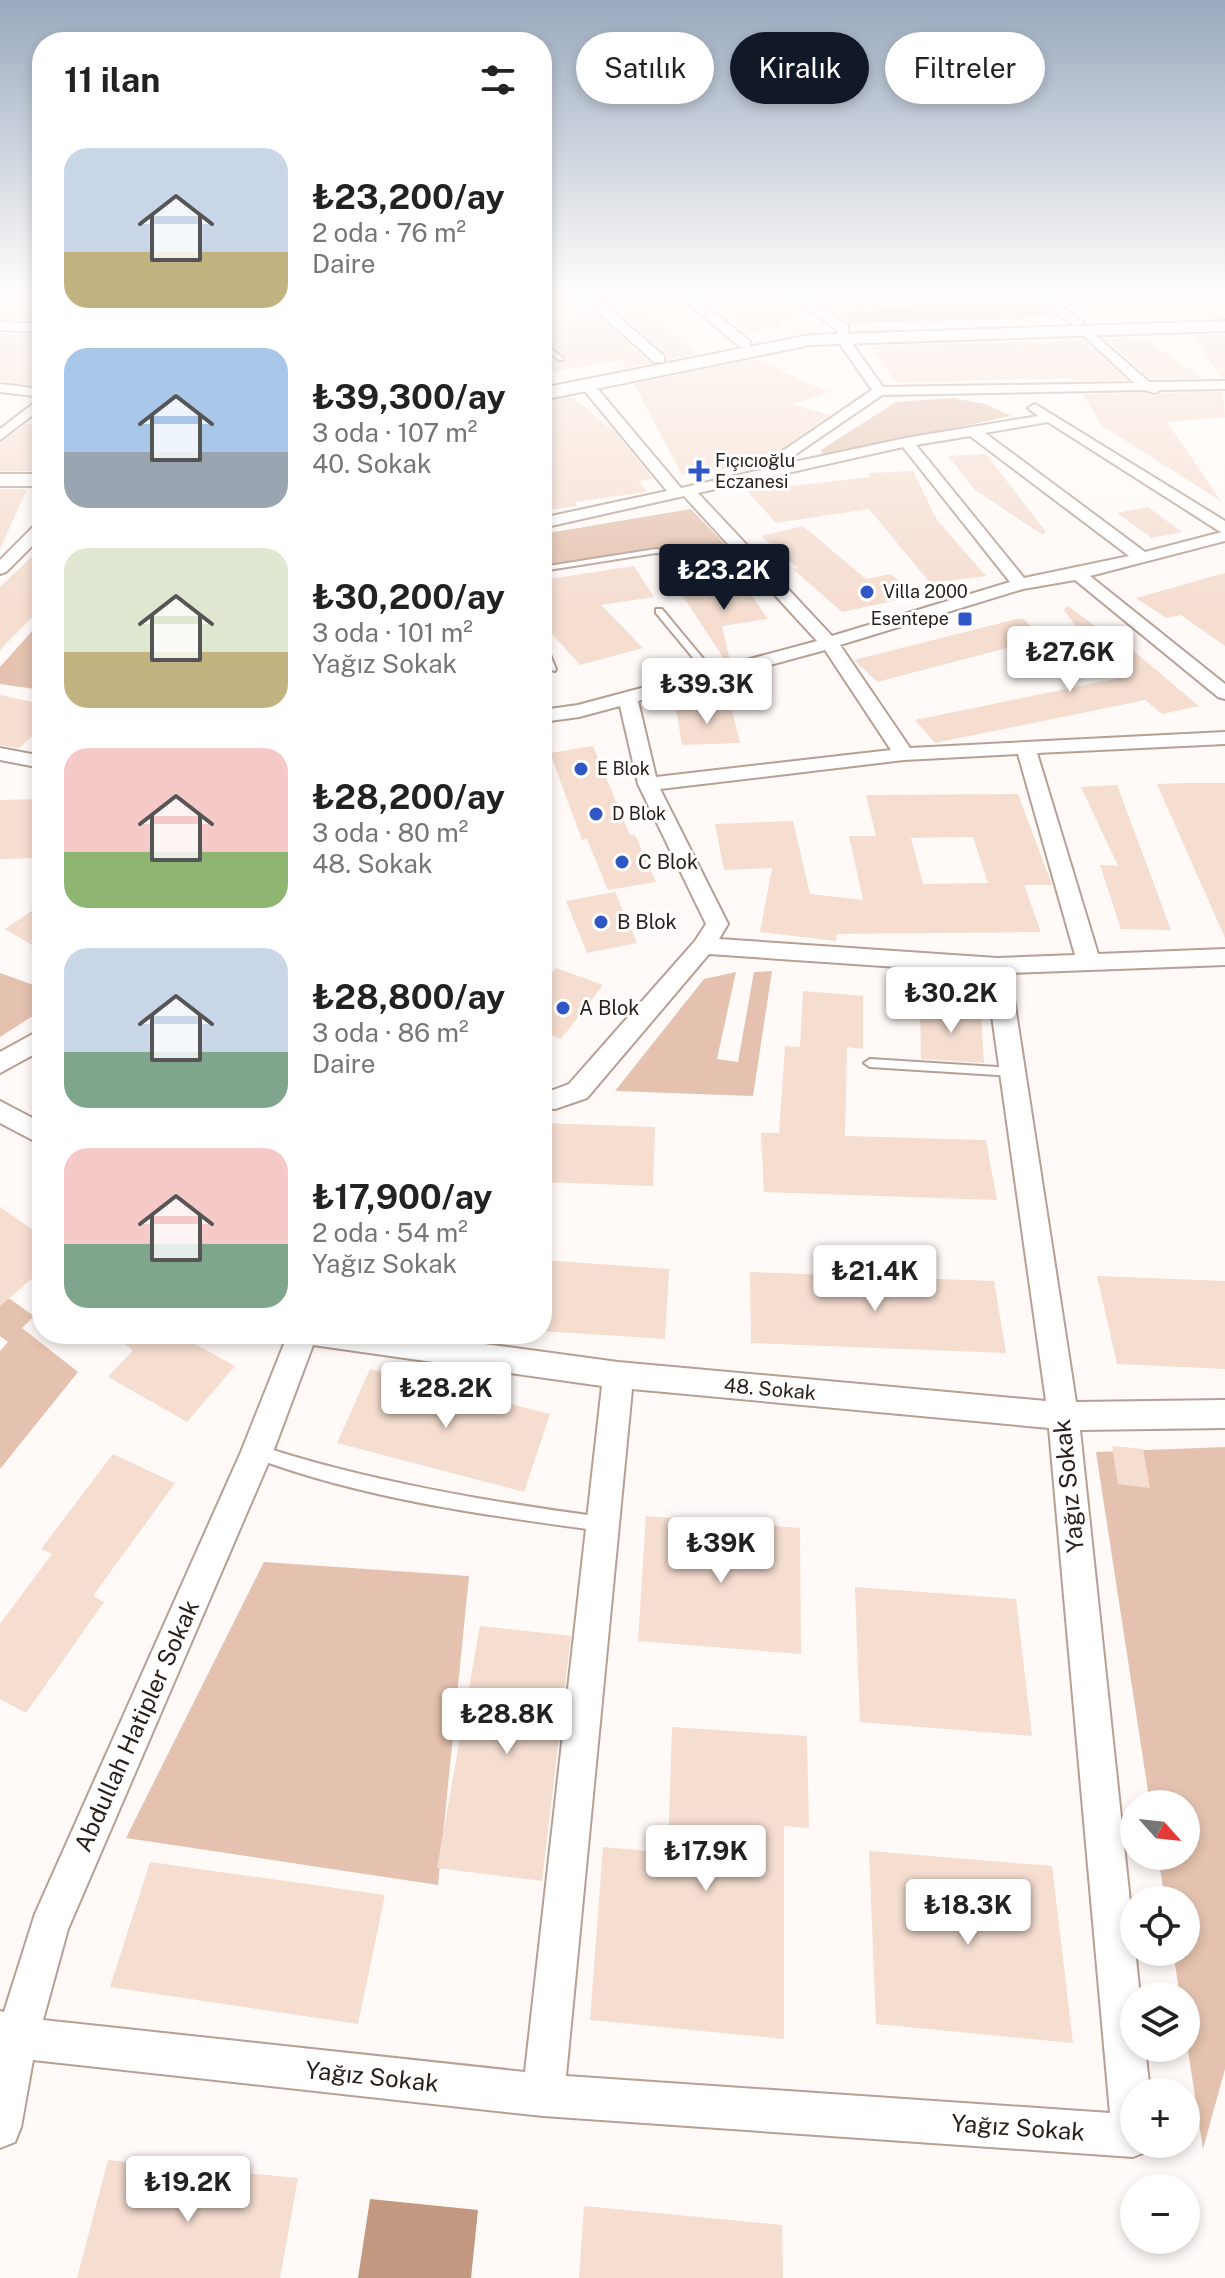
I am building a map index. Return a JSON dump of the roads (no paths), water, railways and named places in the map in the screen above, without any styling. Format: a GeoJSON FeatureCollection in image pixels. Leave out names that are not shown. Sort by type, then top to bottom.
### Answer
{"type":"FeatureCollection","features":[{"type":"Feature","properties":{"kind":"main road"},"geometry":{"type":"LineString","coordinates":[[0,467],[32,467]]}},
{"type":"Feature","properties":{"kind":"main road"},"geometry":{"type":"LineString","coordinates":[[0,480],[32,480]]}},
{"type":"Feature","properties":{"kind":"street"},"geometry":{"type":"LineString","coordinates":[[596,395],[683,493],[829,643],[904,754]]}},
{"type":"Feature","properties":{"kind":"street"},"geometry":{"type":"LineString","coordinates":[[748,478],[798,449],[873,395]]}},
{"type":"Feature","properties":{"kind":"street"},"geometry":{"type":"LineString","coordinates":[[1016,395],[1225,528]]}},
{"type":"Feature","properties":{"kind":"street"},"geometry":{"type":"LineString","coordinates":[[1188,395],[1212,400]]}},
{"type":"Feature","properties":{"kind":"street"},"geometry":{"type":"LineString","coordinates":[[0,436],[32,409]]}},
{"type":"Feature","properties":{"kind":"street"},"geometry":{"type":"LineString","coordinates":[[552,521],[906,442],[1050,418]]}},
{"type":"Feature","properties":{"kind":"street"},"geometry":{"type":"LineString","coordinates":[[973,431],[1140,556]]}},
{"type":"Feature","properties":{"kind":"street"},"geometry":{"type":"LineString","coordinates":[[906,442],[1020,584]]}},
{"type":"Feature","properties":{"kind":"street"},"geometry":{"type":"LineString","coordinates":[[552,715],[579,711],[829,643],[1020,584],[1078,574],[1225,536]]}},
{"type":"Feature","properties":{"kind":"street"},"geometry":{"type":"LineString","coordinates":[[0,569],[32,537]]}},
{"type":"Feature","properties":{"kind":"street"},"geometry":{"type":"LineString","coordinates":[[1078,574],[1225,693]]}},
{"type":"Feature","properties":{"kind":"street"},"geometry":{"type":"LineString","coordinates":[[552,1100],[578,1091],[703,946],[717,924],[648,784],[628,698]]}},
{"type":"Feature","properties":{"kind":"street"},"geometry":{"type":"LineString","coordinates":[[552,723],[579,711]]}},
{"type":"Feature","properties":{"kind":"street"},"geometry":{"type":"LineString","coordinates":[[648,784],[904,754],[1225,738]]}},
{"type":"Feature","properties":{"kind":"street"},"geometry":{"type":"LineString","coordinates":[[1026,748],[1089,962]]}},
{"type":"Feature","properties":{"kind":"street"},"geometry":{"type":"LineString","coordinates":[[0,754],[32,760]]}},
{"type":"Feature","properties":{"kind":"street"},"geometry":{"type":"LineString","coordinates":[[703,946],[997,966],[1225,957]]}},
{"type":"Feature","properties":{"kind":"street","name":"Yağız Sokak"},"geometry":{"type":"LineString","coordinates":[[8,2034],[543,2095],[1133,2136],[1063,1416],[997,966]]}},
{"type":"Feature","properties":{"kind":"street"},"geometry":{"type":"LineString","coordinates":[[0,1064],[32,1044]]}},
{"type":"Feature","properties":{"kind":"street"},"geometry":{"type":"LineString","coordinates":[[0,1111],[32,1129]]}},
{"type":"Feature","properties":{"kind":"street","name":"Abdullah Hatipler Sokak"},"geometry":{"type":"LineString","coordinates":[[0,2127],[8,2034],[49,1928],[257,1452],[299,1344]]}},
{"type":"Feature","properties":{"kind":"street","name":"48. Sokak"},"geometry":{"type":"LineString","coordinates":[[390,1344],[618,1375],[1063,1416],[1225,1414]]}},
{"type":"Feature","properties":{"kind":"street"},"geometry":{"type":"LineString","coordinates":[[543,2095],[618,1375]]}},
{"type":"Feature","properties":{"kind":"lane"},"geometry":{"type":"LineString","coordinates":[[552,567],[656,551],[733,565],[757,566]]}},
{"type":"Feature","properties":{"kind":"lane"},"geometry":{"type":"LineString","coordinates":[[659,611],[712,675]]}},
{"type":"Feature","properties":{"kind":"lane"},"geometry":{"type":"LineString","coordinates":[[870,1063],[1013,1072]]}},
{"type":"Feature","properties":{"kind":"lane"},"geometry":{"type":"LineString","coordinates":[[257,1452],[385,1489],[499,1510],[602,1524]]}},
{"type":"Feature","properties":{"kind":"place","name":"Fıçıcıoğlu Eczanesi"},"geometry":{"type":"Point","coordinates":[699,471]}},
{"type":"Feature","properties":{"kind":"place","name":"Villa 2000"},"geometry":{"type":"Point","coordinates":[867,592]}},
{"type":"Feature","properties":{"kind":"place","name":"Esentepe"},"geometry":{"type":"Point","coordinates":[965,619]}},
{"type":"Feature","properties":{"kind":"place","name":"E Blok"},"geometry":{"type":"Point","coordinates":[581,769]}},
{"type":"Feature","properties":{"kind":"place","name":"D Blok"},"geometry":{"type":"Point","coordinates":[596,814]}},
{"type":"Feature","properties":{"kind":"place","name":"C Blok"},"geometry":{"type":"Point","coordinates":[622,862]}},
{"type":"Feature","properties":{"kind":"place","name":"B Blok"},"geometry":{"type":"Point","coordinates":[601,922]}},
{"type":"Feature","properties":{"kind":"place","name":"A Blok"},"geometry":{"type":"Point","coordinates":[563,1008]}}]}
